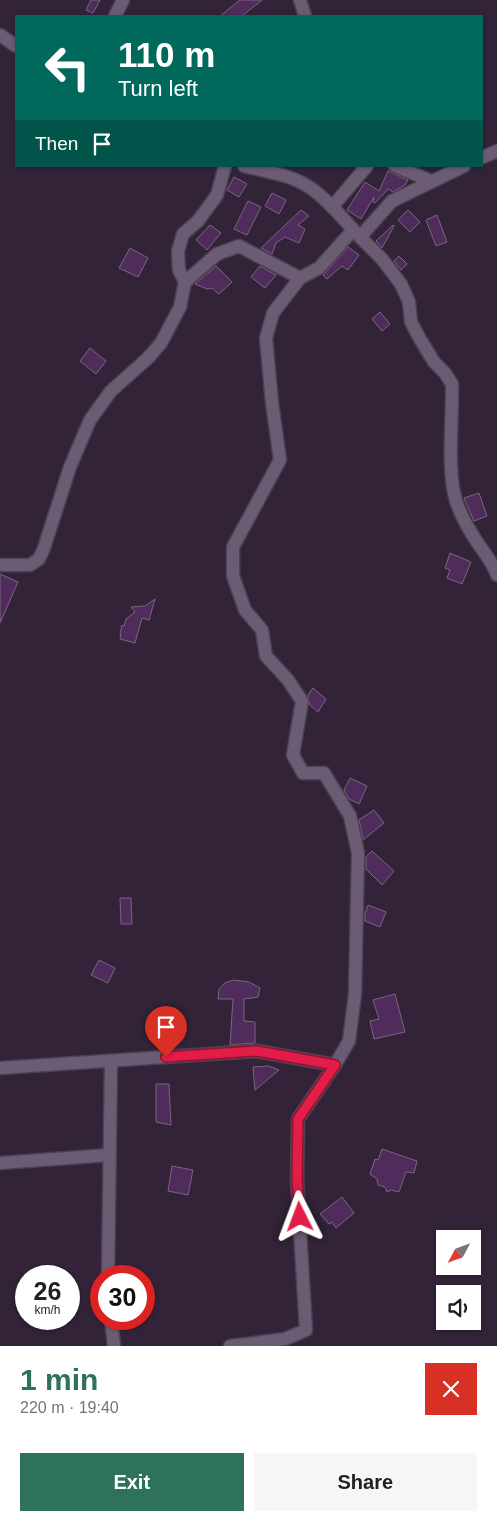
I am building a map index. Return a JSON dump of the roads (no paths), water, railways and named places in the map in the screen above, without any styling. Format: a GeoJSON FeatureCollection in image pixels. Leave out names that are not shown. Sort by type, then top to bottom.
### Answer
{"type":"FeatureCollection","features":[{"type":"Feature","properties":{"kind":"street"},"geometry":{"type":"LineString","coordinates":[[116,15],[123,0]]}},
{"type":"Feature","properties":{"kind":"street"},"geometry":{"type":"LineString","coordinates":[[300,0],[305,15]]}},
{"type":"Feature","properties":{"kind":"street"},"geometry":{"type":"LineString","coordinates":[[0,35],[15,45]]}},
{"type":"Feature","properties":{"kind":"street"},"geometry":{"type":"LineString","coordinates":[[483,157],[497,151]]}},
{"type":"Feature","properties":{"kind":"street"},"geometry":{"type":"LineString","coordinates":[[185,282],[179,270],[178,251],[183,234],[198,221],[217,195],[225,167]]}},
{"type":"Feature","properties":{"kind":"street"},"geometry":{"type":"LineString","coordinates":[[254,167],[282,170],[304,184],[332,207],[382,259],[401,284],[408,302],[411,322],[434,362],[445,373],[452,384],[452,473],[456,502],[477,543],[492,561],[497,575]]}},
{"type":"Feature","properties":{"kind":"street"},"geometry":{"type":"LineString","coordinates":[[332,207],[366,167]]}},
{"type":"Feature","properties":{"kind":"street"},"geometry":{"type":"LineString","coordinates":[[397,167],[431,181]]}},
{"type":"Feature","properties":{"kind":"street"},"geometry":{"type":"LineString","coordinates":[[230,1346],[285,1339],[306,1330],[297,1180],[298,1119],[349,1041],[355,994],[358,853],[350,816],[324,773],[303,773],[293,755],[302,701],[288,680],[266,656],[262,630],[245,610],[233,576],[233,547],[280,460],[266,338],[273,313],[300,278],[319,268],[392,201],[462,167]]}},
{"type":"Feature","properties":{"kind":"street"},"geometry":{"type":"LineString","coordinates":[[0,565],[30,565],[39,559],[70,467],[90,420],[111,392],[148,358],[161,343],[180,307],[185,282],[217,254],[239,246],[300,278]]}},
{"type":"Feature","properties":{"kind":"street"},"geometry":{"type":"LineString","coordinates":[[0,1068],[257,1051],[335,1065]]}},
{"type":"Feature","properties":{"kind":"street"},"geometry":{"type":"LineString","coordinates":[[108,1265],[111,1061]]}},
{"type":"Feature","properties":{"kind":"street"},"geometry":{"type":"LineString","coordinates":[[0,1162],[109,1156]]}},
{"type":"Feature","properties":{"kind":"street"},"geometry":{"type":"LineString","coordinates":[[112,1330],[114,1346]]}}]}
